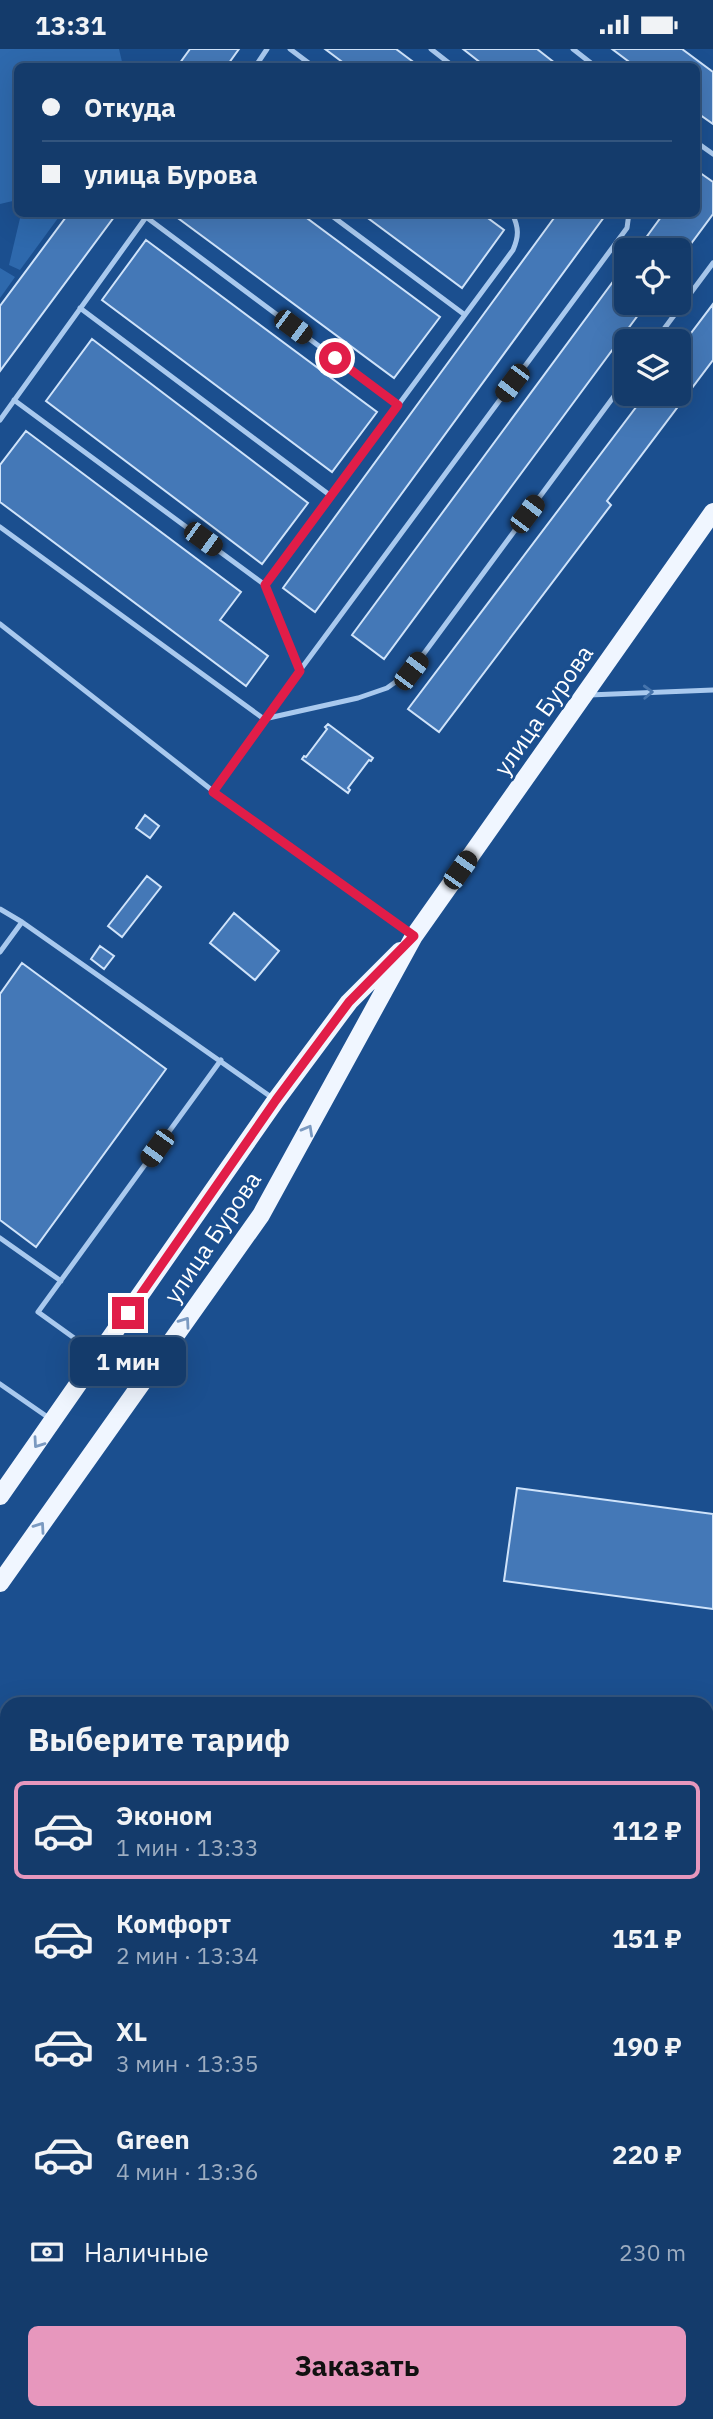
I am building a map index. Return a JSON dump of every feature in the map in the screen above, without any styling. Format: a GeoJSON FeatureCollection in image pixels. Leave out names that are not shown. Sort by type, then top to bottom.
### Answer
{"type":"FeatureCollection","features":[{"type":"Feature","properties":{"kind":"main road","name":"улица Бурова"},"geometry":{"type":"LineString","coordinates":[[0,1583],[261,1216],[414,936],[713,512]]}},
{"type":"Feature","properties":{"kind":"main road","name":"улица Бурова"},"geometry":{"type":"LineString","coordinates":[[0,1496],[276,1100],[349,1002],[414,936]]}},
{"type":"Feature","properties":{"kind":"lane"},"geometry":{"type":"LineString","coordinates":[[290,49],[309,63]]}},
{"type":"Feature","properties":{"kind":"lane"},"geometry":{"type":"LineString","coordinates":[[431,49],[449,63]]}},
{"type":"Feature","properties":{"kind":"lane"},"geometry":{"type":"LineString","coordinates":[[573,49],[591,63]]}},
{"type":"Feature","properties":{"kind":"lane"},"geometry":{"type":"LineString","coordinates":[[0,421],[146,217]]}},
{"type":"Feature","properties":{"kind":"lane"},"geometry":{"type":"LineString","coordinates":[[150,217],[398,405]]}},
{"type":"Feature","properties":{"kind":"lane"},"geometry":{"type":"LineString","coordinates":[[333,217],[465,315]]}},
{"type":"Feature","properties":{"kind":"lane"},"geometry":{"type":"LineString","coordinates":[[265,585],[513,250],[518,237],[514,217]]}},
{"type":"Feature","properties":{"kind":"lane"},"geometry":{"type":"LineString","coordinates":[[213,792],[264,719],[627,229],[628,217]]}},
{"type":"Feature","properties":{"kind":"lane"},"geometry":{"type":"LineString","coordinates":[[664,329],[713,263]]}},
{"type":"Feature","properties":{"kind":"lane"},"geometry":{"type":"LineString","coordinates":[[80,309],[331,496]]}},
{"type":"Feature","properties":{"kind":"lane"},"geometry":{"type":"LineString","coordinates":[[0,527],[264,719],[368,695],[387,688],[411,671],[614,396]]}},
{"type":"Feature","properties":{"kind":"lane"},"geometry":{"type":"LineString","coordinates":[[14,400],[265,585],[300,671]]}},
{"type":"Feature","properties":{"kind":"lane"},"geometry":{"type":"LineString","coordinates":[[0,624],[213,792],[414,936]]}},
{"type":"Feature","properties":{"kind":"lane"},"geometry":{"type":"LineString","coordinates":[[583,695],[713,689]]}},
{"type":"Feature","properties":{"kind":"lane"},"geometry":{"type":"LineString","coordinates":[[0,909],[276,1100]]}},
{"type":"Feature","properties":{"kind":"lane"},"geometry":{"type":"LineString","coordinates":[[0,952],[22,922]]}},
{"type":"Feature","properties":{"kind":"lane"},"geometry":{"type":"LineString","coordinates":[[98,1355],[38,1312],[221,1060]]}},
{"type":"Feature","properties":{"kind":"lane"},"geometry":{"type":"LineString","coordinates":[[0,1238],[61,1281]]}},
{"type":"Feature","properties":{"kind":"lane"},"geometry":{"type":"LineString","coordinates":[[0,1384],[54,1420]]}},
{"type":"Feature","properties":{"kind":"shaded area"},"geometry":{"type":"Polygon","coordinates":[[[0,49],[119,49],[122,63],[14,63],[14,201],[0,204],[0,49]]]}},
{"type":"Feature","properties":{"kind":"shaded area"},"geometry":{"type":"Polygon","coordinates":[[[20,217],[59,217],[20,270],[9,265],[20,217]]]}},
{"type":"Feature","properties":{"kind":"shaded area"},"geometry":{"type":"Polygon","coordinates":[[[0,268],[15,277],[0,298],[0,268]]]}},
{"type":"Feature","properties":{"kind":"building"},"geometry":{"type":"Polygon","coordinates":[[[190,49],[239,49],[229,63],[180,63],[190,49]]]}},
{"type":"Feature","properties":{"kind":"building"},"geometry":{"type":"Polygon","coordinates":[[[325,49],[396,49],[415,63],[344,63],[325,49]]]}},
{"type":"Feature","properties":{"kind":"building"},"geometry":{"type":"Polygon","coordinates":[[[463,49],[537,49],[555,63],[481,63],[463,49]]]}},
{"type":"Feature","properties":{"kind":"building"},"geometry":{"type":"Polygon","coordinates":[[[612,49],[682,49],[713,72],[713,124],[700,115],[700,63],[631,63],[612,49]]]}},
{"type":"Feature","properties":{"kind":"building"},"geometry":{"type":"Polygon","coordinates":[[[700,173],[713,182],[713,214],[691,244],[691,238],[646,238],[661,217],[700,217],[700,173]]]}},
{"type":"Feature","properties":{"kind":"building"},"geometry":{"type":"Polygon","coordinates":[[[66,217],[114,217],[0,371],[0,306],[66,217]]]}},
{"type":"Feature","properties":{"kind":"building"},"geometry":{"type":"Polygon","coordinates":[[[176,217],[305,217],[440,317],[394,378],[176,217]]]}},
{"type":"Feature","properties":{"kind":"building"},"geometry":{"type":"Polygon","coordinates":[[[366,217],[486,217],[504,230],[462,288],[366,217]]]}},
{"type":"Feature","properties":{"kind":"building"},"geometry":{"type":"Polygon","coordinates":[[[604,217],[315,612],[283,588],[554,218],[604,217]]]}},
{"type":"Feature","properties":{"kind":"building"},"geometry":{"type":"Polygon","coordinates":[[[146,240],[377,412],[332,472],[102,300],[146,240]]]}},
{"type":"Feature","properties":{"kind":"building"},"geometry":{"type":"Polygon","coordinates":[[[614,280],[614,315],[638,315],[628,329],[614,329],[614,348],[384,659],[352,635],[614,280]]]}},
{"type":"Feature","properties":{"kind":"building"},"geometry":{"type":"Polygon","coordinates":[[[713,304],[713,360],[691,389],[691,333],[713,304]]]}},
{"type":"Feature","properties":{"kind":"building"},"geometry":{"type":"Polygon","coordinates":[[[92,339],[308,503],[262,564],[46,401],[92,339]]]}},
{"type":"Feature","properties":{"kind":"building"},"geometry":{"type":"Polygon","coordinates":[[[637,406],[678,406],[607,501],[611,505],[439,732],[408,709],[637,406]]]}},
{"type":"Feature","properties":{"kind":"building"},"geometry":{"type":"Polygon","coordinates":[[[26,431],[241,592],[220,620],[268,656],[246,686],[0,502],[0,465],[26,431]]]}},
{"type":"Feature","properties":{"kind":"building"},"geometry":{"type":"Polygon","coordinates":[[[328,724],[373,758],[348,788],[348,793],[302,759],[327,729],[325,727],[328,724]]]}},
{"type":"Feature","properties":{"kind":"building"},"geometry":{"type":"Polygon","coordinates":[[[145,815],[159,826],[150,838],[136,828],[145,815]]]}},
{"type":"Feature","properties":{"kind":"building"},"geometry":{"type":"Polygon","coordinates":[[[147,876],[161,887],[122,937],[108,926],[147,876]]]}},
{"type":"Feature","properties":{"kind":"building"},"geometry":{"type":"Polygon","coordinates":[[[234,913],[279,951],[255,980],[210,943],[234,913]]]}},
{"type":"Feature","properties":{"kind":"building"},"geometry":{"type":"Polygon","coordinates":[[[100,946],[114,956],[104,969],[91,959],[100,946]]]}},
{"type":"Feature","properties":{"kind":"building"},"geometry":{"type":"Polygon","coordinates":[[[22,963],[166,1069],[36,1247],[0,1220],[0,994],[22,963]]]}},
{"type":"Feature","properties":{"kind":"building"},"geometry":{"type":"Polygon","coordinates":[[[517,1488],[713,1514],[713,1609],[504,1581],[517,1488]]]}},
{"type":"Feature","properties":{"kind":"route"},"geometry":{"type":"LineString","coordinates":[[128,1313],[276,1100],[349,1002],[414,936],[213,792],[300,671],[265,585],[398,405],[335,358]]}}]}
